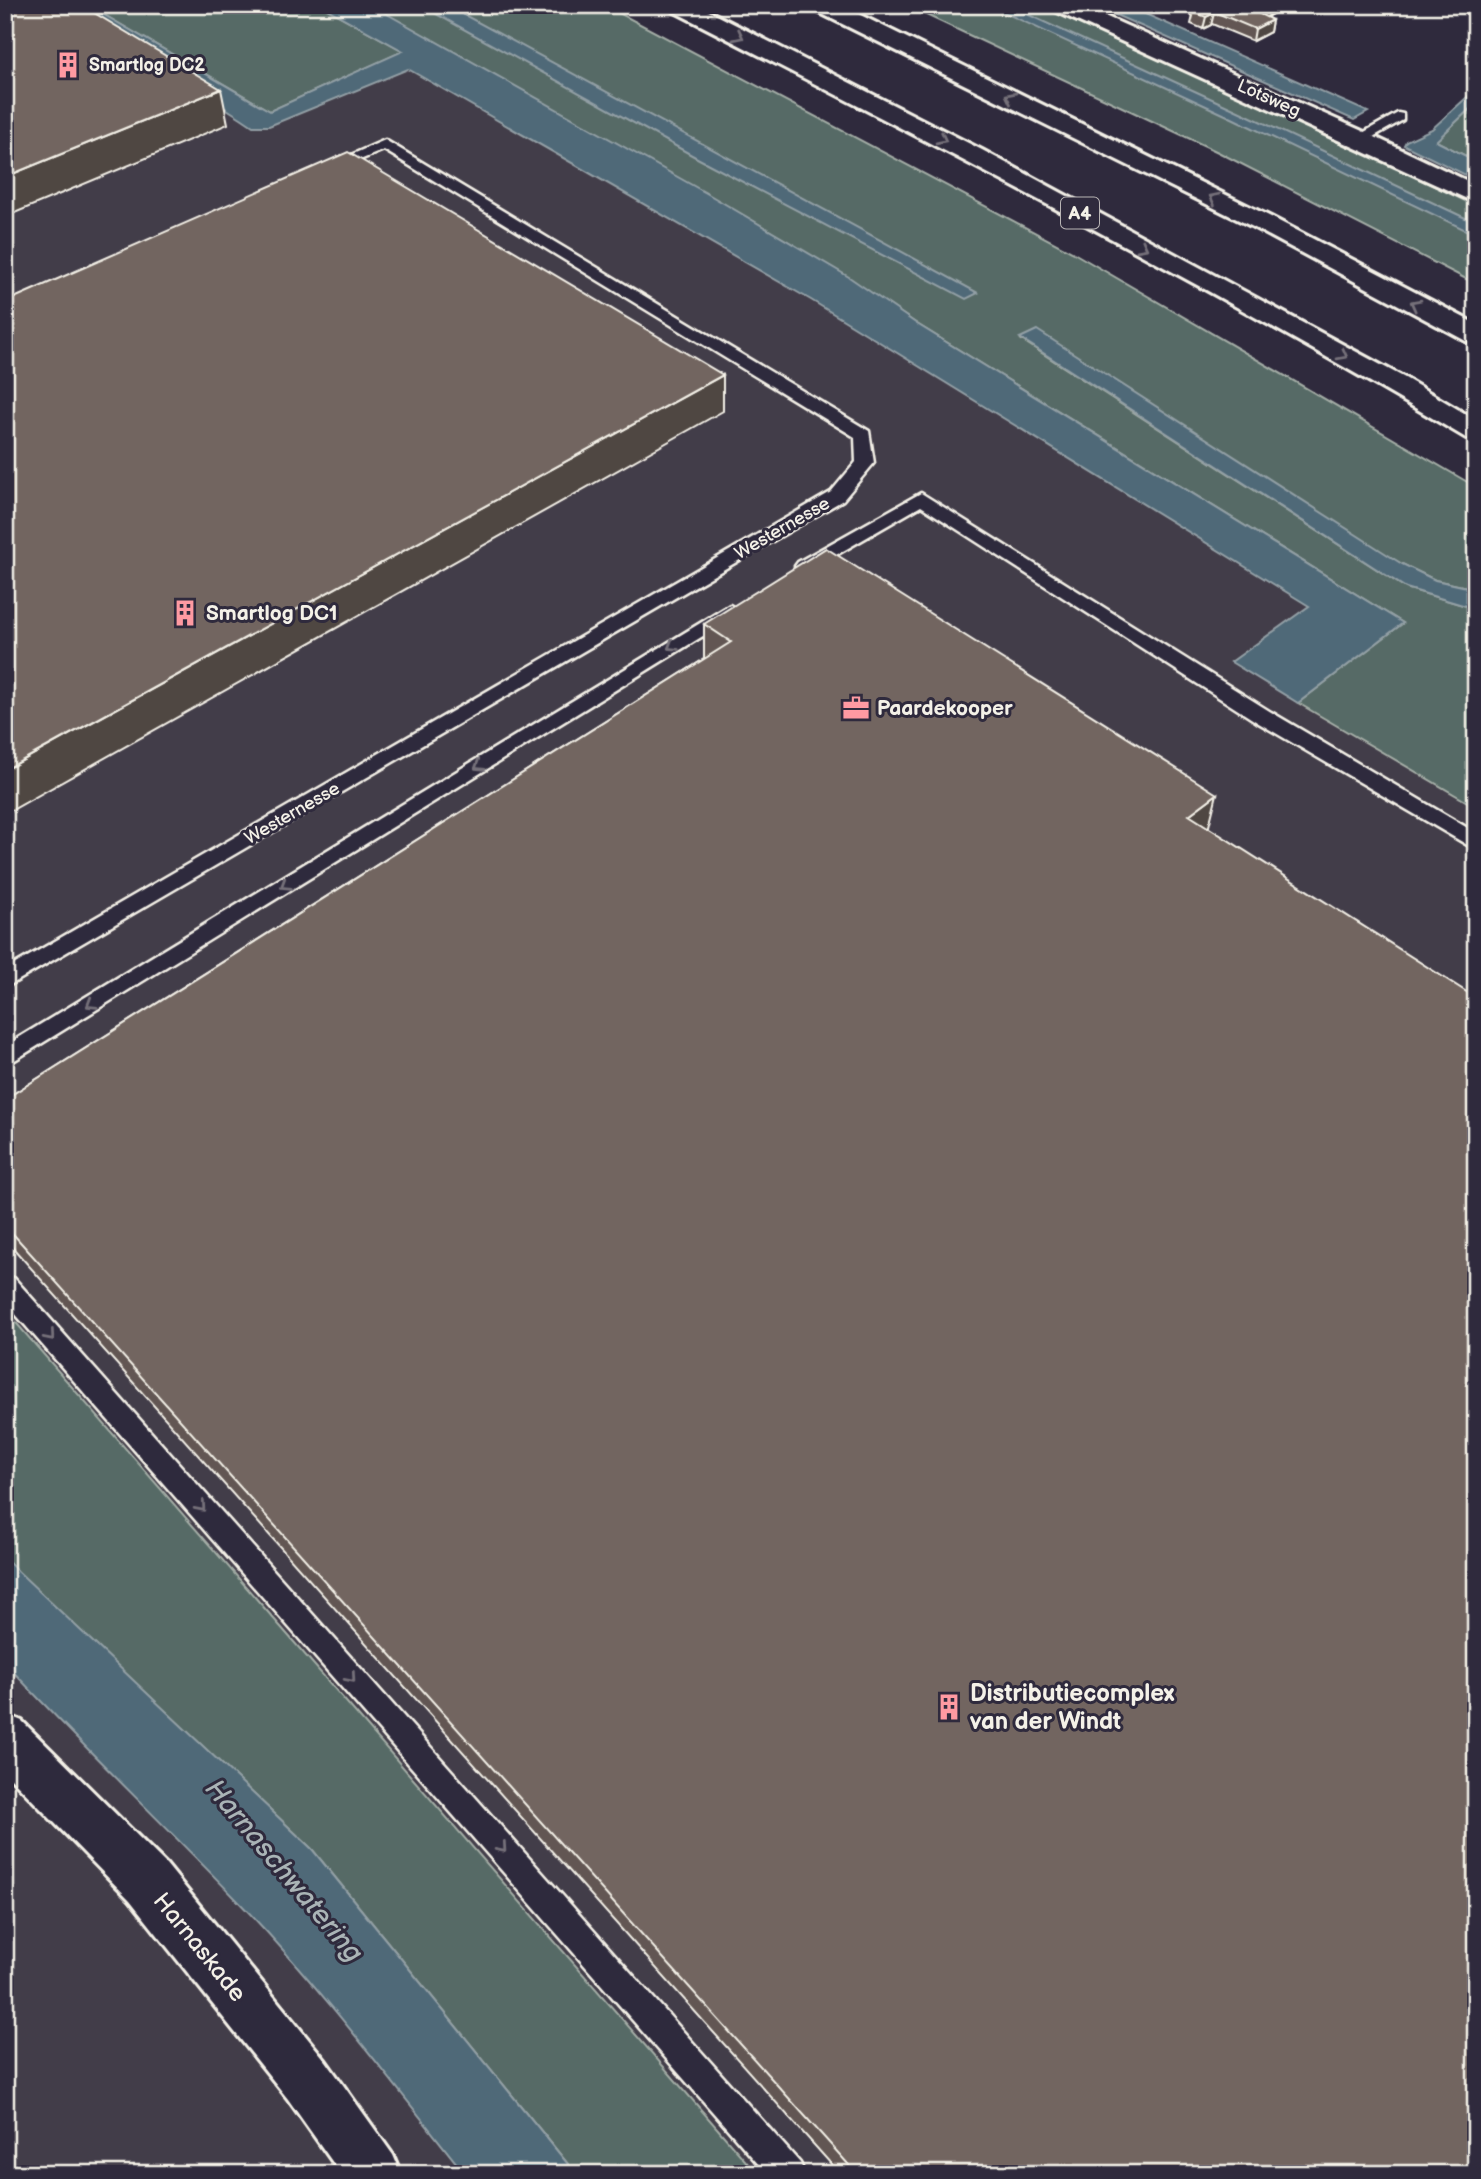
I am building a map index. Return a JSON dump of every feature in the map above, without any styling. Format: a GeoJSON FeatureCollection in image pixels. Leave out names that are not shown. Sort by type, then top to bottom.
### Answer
{"type":"FeatureCollection","features":[{"type":"Feature","properties":{"kind":"main road","name":"A4"},"geometry":{"type":"LineString","coordinates":[[679,5],[973,155],[1395,384],[1476,432]]}},
{"type":"Feature","properties":{"kind":"main road"},"geometry":{"type":"LineString","coordinates":[[822,5],[1262,222],[1476,335]]}},
{"type":"Feature","properties":{"kind":"main road","name":"Lotsweg"},"geometry":{"type":"LineString","coordinates":[[1061,5],[1359,139],[1476,195]]}},
{"type":"Feature","properties":{"kind":"main road","name":"Harnaskade"},"geometry":{"type":"LineString","coordinates":[[5,1738],[148,1882],[307,2080],[374,2174]]}},
{"type":"Feature","properties":{"kind":"lane"},"geometry":{"type":"LineString","coordinates":[[1359,139],[1398,117]]}},
{"type":"Feature","properties":{"kind":"lane","name":"Westernesse"},"geometry":{"type":"LineString","coordinates":[[5,980],[837,496],[864,463],[863,435],[385,144],[309,177]]}},
{"type":"Feature","properties":{"kind":"lane"},"geometry":{"type":"LineString","coordinates":[[787,576],[921,498],[1264,718],[1476,843]]}},
{"type":"Feature","properties":{"kind":"lane"},"geometry":{"type":"LineString","coordinates":[[5,1057],[746,601]]}},
{"type":"Feature","properties":{"kind":"lane"},"geometry":{"type":"LineString","coordinates":[[5,1285],[789,2174]]}},
{"type":"Feature","properties":{"kind":"shaded area"},"geometry":{"type":"Polygon","coordinates":[[[5,5],[338,5],[1476,681],[1476,2174],[5,2174],[5,5]]]}},
{"type":"Feature","properties":{"kind":"green space"},"geometry":{"type":"Polygon","coordinates":[[[87,5],[320,5],[404,51],[270,111],[87,5]]]}},
{"type":"Feature","properties":{"kind":"green space"},"geometry":{"type":"Polygon","coordinates":[[[346,5],[604,5],[1072,252],[1476,487],[1476,589],[1435,580],[1402,564],[1020,339],[1406,588],[1476,609],[1476,807],[1298,703],[1403,623],[779,236],[637,156],[346,5]]]}},
{"type":"Feature","properties":{"kind":"green space"},"geometry":{"type":"Polygon","coordinates":[[[905,5],[1040,5],[1323,133],[1476,206],[1476,284],[1218,152],[905,5]]]}},
{"type":"Feature","properties":{"kind":"green space"},"geometry":{"type":"Polygon","coordinates":[[[1476,103],[1476,161],[1436,141],[1476,103]]]}},
{"type":"Feature","properties":{"kind":"green space"},"geometry":{"type":"Polygon","coordinates":[[[5,1310],[757,2174],[576,2174],[312,1849],[8,1563],[5,1559],[5,1310]]]}},
{"type":"Feature","properties":{"kind":"water"},"geometry":{"type":"Polygon","coordinates":[[[63,5],[87,5],[270,111],[403,51],[320,5],[371,5],[708,194],[849,277],[917,324],[1403,623],[1298,703],[1231,662],[1309,606],[811,300],[408,69],[269,126],[253,126],[63,5]]]}},
{"type":"Feature","properties":{"kind":"water"},"geometry":{"type":"Polygon","coordinates":[[[420,5],[446,5],[978,293],[966,299],[699,159],[420,5]]]}},
{"type":"Feature","properties":{"kind":"water"},"geometry":{"type":"Polygon","coordinates":[[[988,5],[1007,5],[1247,115],[1476,223],[1476,235],[1232,118],[988,5]]]}},
{"type":"Feature","properties":{"kind":"water"},"geometry":{"type":"Polygon","coordinates":[[[1093,5],[1125,5],[1368,112],[1354,120],[1093,5]]]}},
{"type":"Feature","properties":{"kind":"water"},"geometry":{"type":"Polygon","coordinates":[[[1476,89],[1476,103],[1436,141],[1476,161],[1476,180],[1404,145],[1406,141],[1432,129],[1476,89]]]}},
{"type":"Feature","properties":{"kind":"water"},"geometry":{"type":"Polygon","coordinates":[[[1037,330],[1402,564],[1435,580],[1476,589],[1476,609],[1406,588],[1020,338],[1037,330]]]}},
{"type":"Feature","properties":{"kind":"water","name":"Harnaschwatering"},"geometry":{"type":"Polygon","coordinates":[[[5,1559],[312,1849],[576,2174],[465,2174],[354,2034],[267,1932],[5,1663],[5,1559]]]}},
{"type":"Feature","properties":{"kind":"building","name":"Smartlog DC2"},"geometry":{"type":"Polygon","coordinates":[[[5,5],[81,5],[221,89],[5,177],[5,5]]]}},
{"type":"Feature","properties":{"kind":"building"},"geometry":{"type":"Polygon","coordinates":[[[1198,5],[1269,5],[1256,12],[1272,20],[1255,29],[1198,5]]]}},
{"type":"Feature","properties":{"kind":"building"},"geometry":{"type":"Polygon","coordinates":[[[1201,8],[1214,13],[1206,17],[1193,12],[1201,8]]]}},
{"type":"Feature","properties":{"kind":"building","name":"Smartlog DC1"},"geometry":{"type":"Polygon","coordinates":[[[348,152],[723,375],[5,770],[5,302],[348,152]]]}},
{"type":"Feature","properties":{"kind":"building","name":"Distributiecomplex van der Windt"},"geometry":{"type":"Polygon","coordinates":[[[826,548],[1217,794],[1189,815],[1476,998],[1476,2174],[857,2174],[5,1225],[5,1099],[731,642],[704,624],[826,548]]]}},
{"type":"Feature","properties":{"kind":"place","name":"Smartlog DC2"},"geometry":{"type":"Point","coordinates":[68,65]}},
{"type":"Feature","properties":{"kind":"place","name":"Smartlog DC1"},"geometry":{"type":"Point","coordinates":[185,613]}},
{"type":"Feature","properties":{"kind":"place","name":"Paardekooper"},"geometry":{"type":"Point","coordinates":[856,708]}},
{"type":"Feature","properties":{"kind":"place","name":"Distributiecomplex van der Windt"},"geometry":{"type":"Point","coordinates":[949,1707]}}]}
